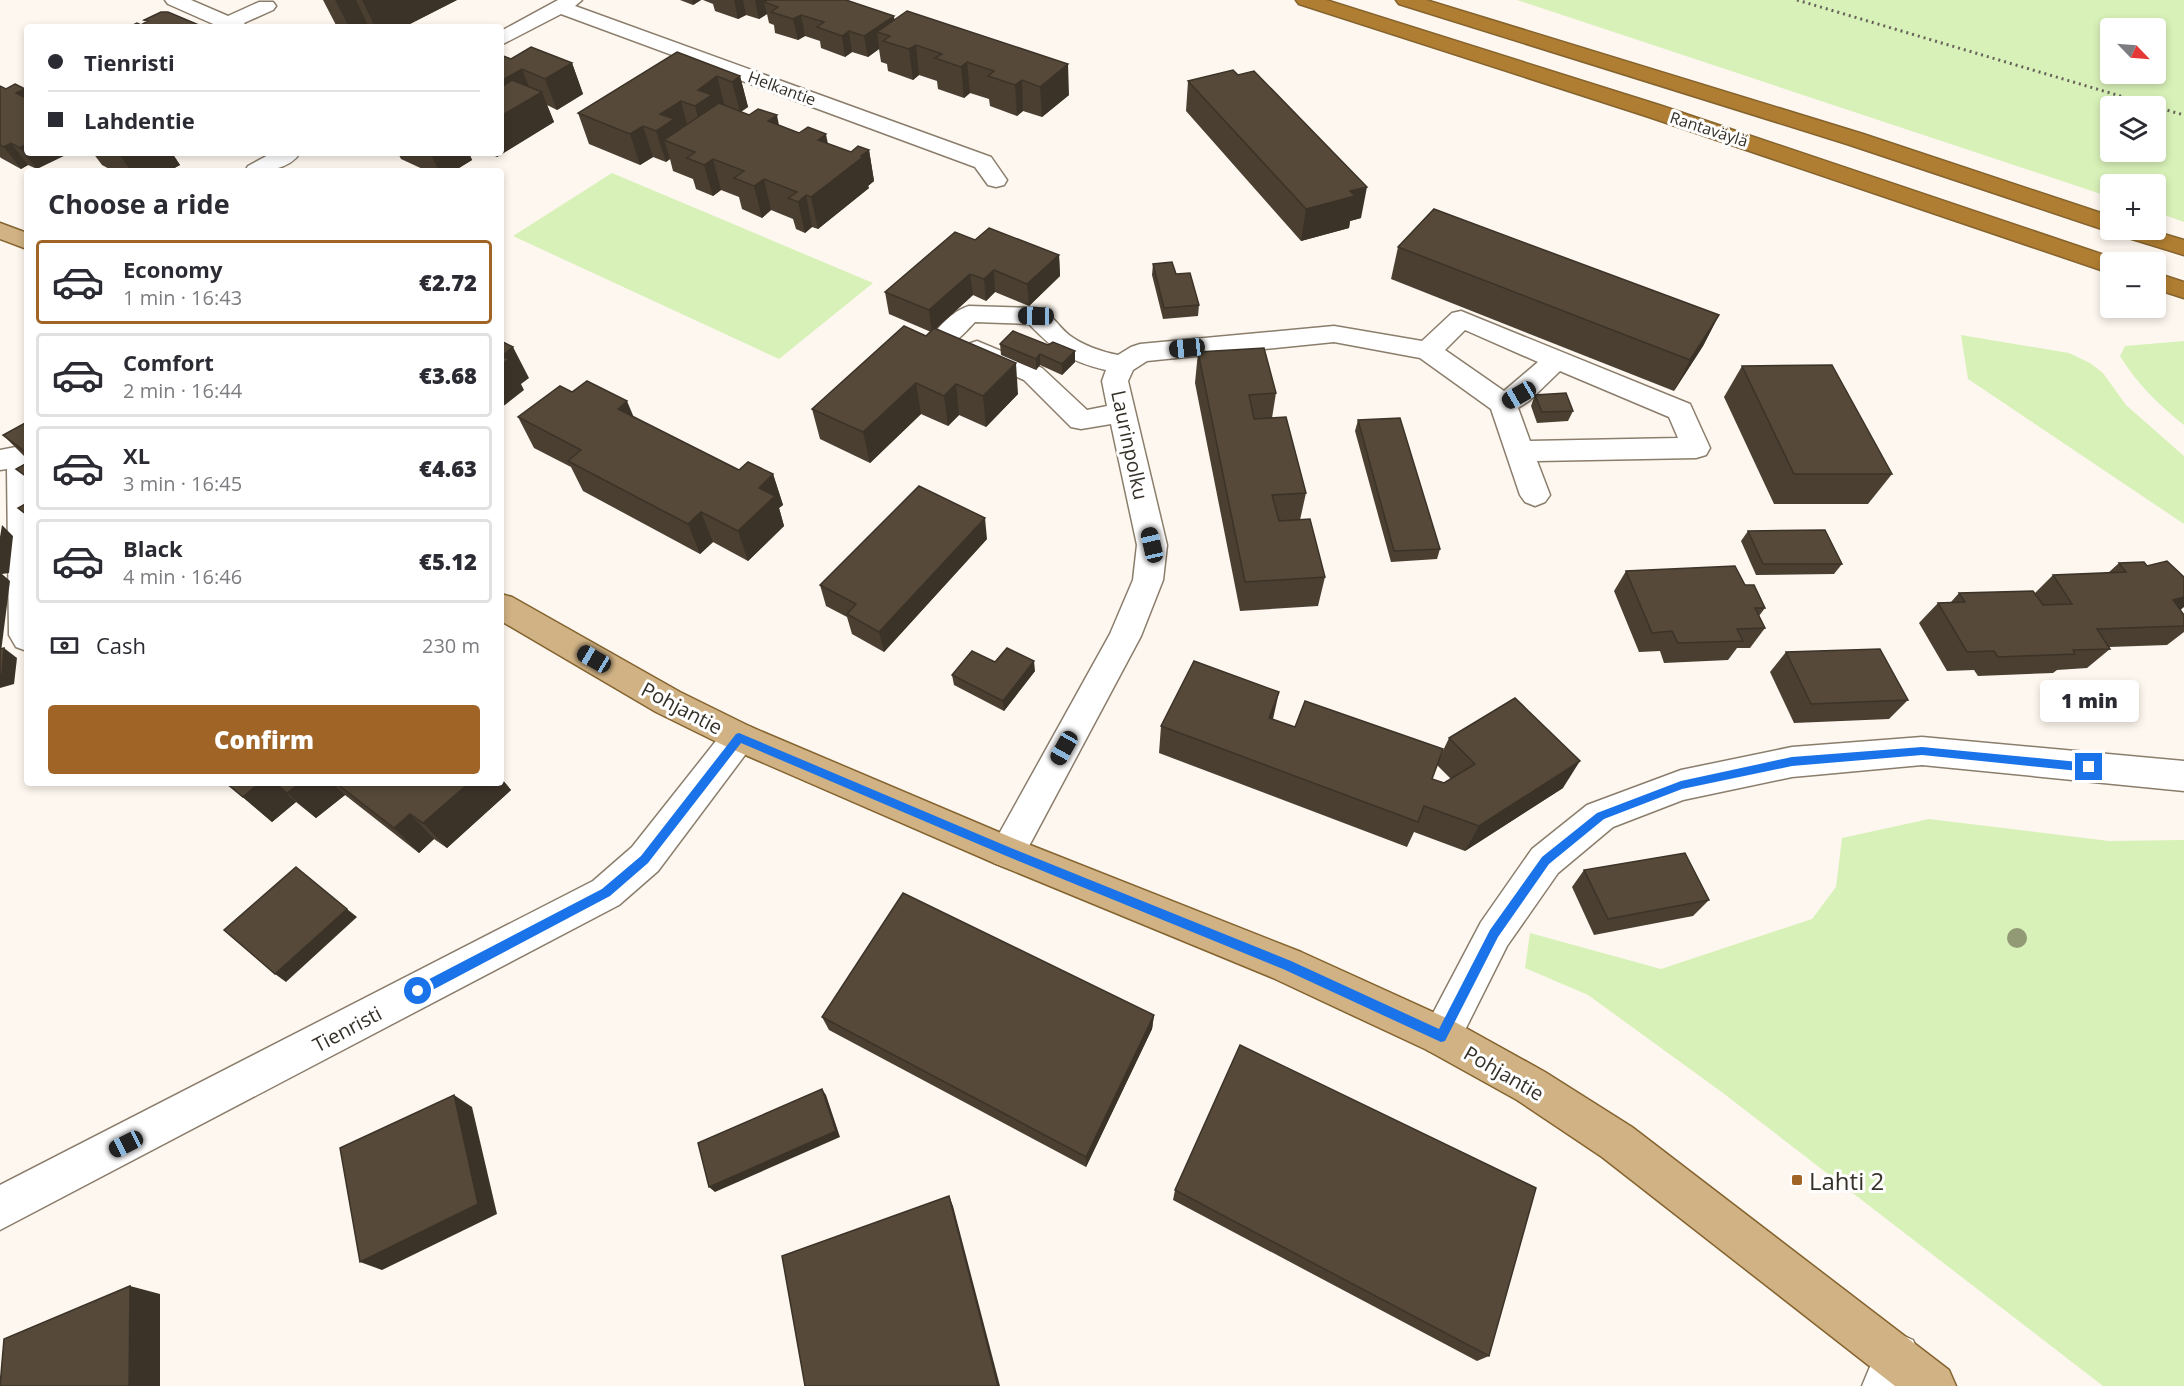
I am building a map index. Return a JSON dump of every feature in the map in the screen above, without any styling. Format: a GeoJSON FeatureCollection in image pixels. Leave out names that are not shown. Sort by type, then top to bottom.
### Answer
{"type":"FeatureCollection","features":[{"type":"Feature","properties":{"kind":"highway","name":"Rantaväylä"},"geometry":{"type":"LineString","coordinates":[[1306,0],[1654,111],[2100,262]]}},
{"type":"Feature","properties":{"kind":"highway","name":"Rantaväylä"},"geometry":{"type":"LineString","coordinates":[[1406,0],[1855,139],[2100,221]]}},
{"type":"Feature","properties":{"kind":"highway"},"geometry":{"type":"LineString","coordinates":[[2159,240],[2184,248]]}},
{"type":"Feature","properties":{"kind":"highway"},"geometry":{"type":"LineString","coordinates":[[2166,284],[2184,290]]}},
{"type":"Feature","properties":{"kind":"main road"},"geometry":{"type":"LineString","coordinates":[[0,230],[24,241]]}},
{"type":"Feature","properties":{"kind":"main road","name":"Pohjantie"},"geometry":{"type":"LineString","coordinates":[[504,608],[668,702],[739,737],[1007,852],[1287,965],[1441,1036],[1530,1086],[1617,1142],[1891,1371],[1933,1386]]}},
{"type":"Feature","properties":{"kind":"street"},"geometry":{"type":"LineString","coordinates":[[176,0],[231,24]]}},
{"type":"Feature","properties":{"kind":"street"},"geometry":{"type":"LineString","coordinates":[[504,37],[565,4]]}},
{"type":"Feature","properties":{"kind":"street","name":"Helkantie"},"geometry":{"type":"LineString","coordinates":[[565,4],[983,162],[996,180]]}},
{"type":"Feature","properties":{"kind":"street"},"geometry":{"type":"LineString","coordinates":[[235,24],[266,6]]}},
{"type":"Feature","properties":{"kind":"street"},"geometry":{"type":"LineString","coordinates":[[262,168],[284,156]]}},
{"type":"Feature","properties":{"kind":"street"},"geometry":{"type":"LineString","coordinates":[[1122,365],[1096,359],[1061,342],[1036,316],[969,314],[934,338],[1033,374],[1081,420],[1122,413]]}},
{"type":"Feature","properties":{"kind":"street"},"geometry":{"type":"LineString","coordinates":[[1520,451],[1696,448],[1680,411],[1461,319],[1428,351],[1503,404],[1535,495]]}},
{"type":"Feature","properties":{"kind":"street","name":"Laurinpolku"},"geometry":{"type":"LineString","coordinates":[[1007,852],[1125,636],[1148,580],[1152,545],[1115,381],[1122,365],[1140,353],[1334,334],[1428,351]]}},
{"type":"Feature","properties":{"kind":"street"},"geometry":{"type":"LineString","coordinates":[[1503,404],[1519,395],[1557,359]]}},
{"type":"Feature","properties":{"kind":"street"},"geometry":{"type":"LineString","coordinates":[[0,460],[21,456],[24,590]]}},
{"type":"Feature","properties":{"kind":"street","name":"Tienristi"},"geometry":{"type":"LineString","coordinates":[[0,1208],[606,893],[645,859],[739,737]]}},
{"type":"Feature","properties":{"kind":"street"},"geometry":{"type":"LineString","coordinates":[[1441,1036],[1494,934],[1545,861],[1600,816],[1681,785],[1792,762],[1922,751],[2184,776]]}},
{"type":"Feature","properties":{"kind":"green space"},"geometry":{"type":"Polygon","coordinates":[[[1517,0],[2184,0],[2184,222],[2166,216],[2166,174],[2100,174],[2100,194],[1517,0]]]}},
{"type":"Feature","properties":{"kind":"green space"},"geometry":{"type":"Polygon","coordinates":[[[612,173],[873,283],[779,359],[513,236],[612,173]]]}},
{"type":"Feature","properties":{"kind":"green space"},"geometry":{"type":"Polygon","coordinates":[[[1961,335],[2069,353],[2090,363],[2103,373],[2126,405],[2184,456],[2184,524],[1968,379],[1961,335]]]}},
{"type":"Feature","properties":{"kind":"green space"},"geometry":{"type":"Polygon","coordinates":[[[2184,341],[2184,425],[2149,394],[2120,356],[2125,346],[2184,341]]]}},
{"type":"Feature","properties":{"kind":"green space"},"geometry":{"type":"Polygon","coordinates":[[[1929,819],[2109,841],[2184,840],[2184,1386],[2103,1386],[1723,1093],[1588,995],[1525,968],[1530,933],[1661,969],[1812,919],[1836,887],[1842,838],[1929,819]]]}},
{"type":"Feature","properties":{"kind":"building"},"geometry":{"type":"Polygon","coordinates":[[[768,0],[846,0],[894,16],[864,36],[849,31],[842,36],[817,27],[824,22],[801,15],[793,19],[771,12],[778,7],[764,2],[768,0]]]}},
{"type":"Feature","properties":{"kind":"building"},"geometry":{"type":"Polygon","coordinates":[[[907,11],[1068,64],[1040,87],[1022,80],[1015,85],[988,76],[994,71],[967,62],[961,67],[935,58],[942,54],[916,45],[909,49],[883,41],[890,36],[877,32],[907,11]]]}},
{"type":"Feature","properties":{"kind":"building"},"geometry":{"type":"Polygon","coordinates":[[[161,12],[168,12],[197,24],[143,24],[148,21],[144,20],[161,12]]]}},
{"type":"Feature","properties":{"kind":"building"},"geometry":{"type":"Polygon","coordinates":[[[531,47],[572,63],[545,79],[522,69],[504,79],[504,56],[511,59],[531,47]]]}},
{"type":"Feature","properties":{"kind":"building"},"geometry":{"type":"Polygon","coordinates":[[[677,52],[740,76],[732,82],[717,76],[698,90],[712,95],[695,106],[681,101],[660,114],[674,119],[656,131],[643,126],[630,134],[578,113],[677,52]]]}},
{"type":"Feature","properties":{"kind":"building"},"geometry":{"type":"Polygon","coordinates":[[[1233,70],[1238,75],[1254,71],[1367,187],[1350,191],[1355,196],[1306,209],[1188,81],[1233,70]]]}},
{"type":"Feature","properties":{"kind":"building"},"geometry":{"type":"Polygon","coordinates":[[[512,80],[542,92],[504,114],[504,85],[512,80]]]}},
{"type":"Feature","properties":{"kind":"building"},"geometry":{"type":"Polygon","coordinates":[[[15,84],[24,88],[16,93],[24,97],[24,146],[20,148],[11,143],[4,147],[0,145],[0,86],[6,89],[15,84]]]}},
{"type":"Feature","properties":{"kind":"building"},"geometry":{"type":"Polygon","coordinates":[[[719,103],[749,115],[758,109],[777,115],[768,121],[799,133],[808,127],[826,134],[818,140],[851,152],[858,146],[869,150],[811,197],[806,195],[798,202],[788,198],[797,192],[764,179],[754,186],[734,178],[744,171],[713,159],[704,165],[687,158],[695,152],[664,140],[719,103]]]}},
{"type":"Feature","properties":{"kind":"building"},"geometry":{"type":"Polygon","coordinates":[[[1434,209],[1719,315],[1690,360],[1398,247],[1434,209]]]}},
{"type":"Feature","properties":{"kind":"building"},"geometry":{"type":"Polygon","coordinates":[[[989,228],[1059,255],[1027,284],[994,270],[984,279],[970,274],[929,310],[885,292],[955,232],[975,240],[989,228]]]}},
{"type":"Feature","properties":{"kind":"building"},"geometry":{"type":"Polygon","coordinates":[[[1172,262],[1176,274],[1190,273],[1199,305],[1164,308],[1153,264],[1172,262]]]}},
{"type":"Feature","properties":{"kind":"building"},"geometry":{"type":"Polygon","coordinates":[[[904,326],[926,336],[934,328],[1016,363],[983,396],[956,384],[944,396],[916,383],[863,432],[812,409],[904,326]]]}},
{"type":"Feature","properties":{"kind":"building"},"geometry":{"type":"Polygon","coordinates":[[[1013,331],[1048,345],[1053,342],[1075,351],[1062,364],[1040,354],[1036,359],[1000,344],[1013,331]]]}},
{"type":"Feature","properties":{"kind":"building"},"geometry":{"type":"Polygon","coordinates":[[[504,342],[513,347],[504,354],[504,342]]]}},
{"type":"Feature","properties":{"kind":"building"},"geometry":{"type":"Polygon","coordinates":[[[1264,348],[1276,393],[1249,395],[1254,419],[1286,417],[1306,493],[1272,495],[1279,521],[1310,519],[1325,577],[1245,582],[1198,352],[1264,348]]]}},
{"type":"Feature","properties":{"kind":"building"},"geometry":{"type":"Polygon","coordinates":[[[1832,365],[1892,474],[1794,474],[1742,366],[1832,365]]]}},
{"type":"Feature","properties":{"kind":"building"},"geometry":{"type":"Polygon","coordinates":[[[587,381],[627,401],[618,409],[739,470],[748,462],[773,474],[759,488],[775,496],[738,531],[701,512],[688,524],[568,461],[581,450],[518,417],[560,386],[572,392],[587,381]]]}},
{"type":"Feature","properties":{"kind":"building"},"geometry":{"type":"Polygon","coordinates":[[[1566,393],[1573,411],[1542,412],[1535,395],[1566,393]]]}},
{"type":"Feature","properties":{"kind":"building"},"geometry":{"type":"Polygon","coordinates":[[[1400,418],[1440,549],[1394,551],[1358,420],[1400,418]]]}},
{"type":"Feature","properties":{"kind":"building"},"geometry":{"type":"Polygon","coordinates":[[[24,424],[24,451],[3,435],[24,424]]]}},
{"type":"Feature","properties":{"kind":"building"},"geometry":{"type":"Polygon","coordinates":[[[24,465],[24,475],[16,469],[24,465]]]}},
{"type":"Feature","properties":{"kind":"building"},"geometry":{"type":"Polygon","coordinates":[[[919,486],[985,518],[879,632],[847,614],[856,604],[820,585],[919,486]]]}},
{"type":"Feature","properties":{"kind":"building"},"geometry":{"type":"Polygon","coordinates":[[[24,505],[24,513],[18,508],[24,505]]]}},
{"type":"Feature","properties":{"kind":"building"},"geometry":{"type":"Polygon","coordinates":[[[1825,530],[1842,564],[1763,564],[1748,531],[1825,530]]]}},
{"type":"Feature","properties":{"kind":"building"},"geometry":{"type":"Polygon","coordinates":[[[2167,561],[2184,577],[2184,597],[2173,600],[2184,615],[2184,626],[2097,629],[2110,649],[2073,650],[2075,654],[1998,657],[1994,651],[1967,652],[1938,603],[1965,602],[1959,593],[2033,591],[2043,605],[2072,604],[2053,575],[2126,572],[2119,563],[2144,562],[2147,566],[2167,561]]]}},
{"type":"Feature","properties":{"kind":"building"},"geometry":{"type":"Polygon","coordinates":[[[1735,566],[1745,585],[1754,585],[1765,608],[1755,608],[1765,628],[1737,629],[1743,641],[1678,643],[1672,631],[1652,633],[1626,571],[1735,566]]]}},
{"type":"Feature","properties":{"kind":"building"},"geometry":{"type":"Polygon","coordinates":[[[4,648],[2,674],[0,674],[0,649],[4,648]]]}},
{"type":"Feature","properties":{"kind":"building"},"geometry":{"type":"Polygon","coordinates":[[[1007,648],[1034,661],[1003,701],[952,675],[972,651],[995,662],[1007,648]]]}},
{"type":"Feature","properties":{"kind":"building"},"geometry":{"type":"Polygon","coordinates":[[[1880,649],[1908,700],[1811,704],[1786,652],[1880,649]]]}},
{"type":"Feature","properties":{"kind":"building"},"geometry":{"type":"Polygon","coordinates":[[[1194,661],[1279,692],[1269,718],[1295,727],[1305,701],[1443,749],[1432,779],[1444,783],[1475,764],[1449,738],[1515,698],[1580,761],[1479,826],[1424,806],[1418,822],[1161,726],[1194,661]]]}},
{"type":"Feature","properties":{"kind":"building"},"geometry":{"type":"Polygon","coordinates":[[[230,786],[256,786],[243,797],[230,786]]]}},
{"type":"Feature","properties":{"kind":"building"},"geometry":{"type":"Polygon","coordinates":[[[279,786],[296,786],[287,793],[279,786]]]}},
{"type":"Feature","properties":{"kind":"building"},"geometry":{"type":"Polygon","coordinates":[[[340,786],[466,786],[423,823],[410,814],[394,828],[340,786]]]}},
{"type":"Feature","properties":{"kind":"building"},"geometry":{"type":"Polygon","coordinates":[[[1685,853],[1709,900],[1608,919],[1584,870],[1685,853]]]}},
{"type":"Feature","properties":{"kind":"building"},"geometry":{"type":"Polygon","coordinates":[[[296,867],[347,909],[275,974],[224,930],[296,867]]]}},
{"type":"Feature","properties":{"kind":"building"},"geometry":{"type":"Polygon","coordinates":[[[903,893],[1154,1015],[1086,1157],[822,1017],[903,893]]]}},
{"type":"Feature","properties":{"kind":"building"},"geometry":{"type":"Polygon","coordinates":[[[1240,1045],[1536,1188],[1489,1356],[1175,1190],[1240,1045]]]}},
{"type":"Feature","properties":{"kind":"building"},"geometry":{"type":"Polygon","coordinates":[[[822,1089],[836,1131],[709,1187],[698,1143],[822,1089]]]}},
{"type":"Feature","properties":{"kind":"building"},"geometry":{"type":"Polygon","coordinates":[[[454,1095],[478,1204],[360,1262],[340,1148],[454,1095]]]}},
{"type":"Feature","properties":{"kind":"building"},"geometry":{"type":"Polygon","coordinates":[[[949,1196],[998,1386],[805,1386],[782,1256],[949,1196]]]}},
{"type":"Feature","properties":{"kind":"building"},"geometry":{"type":"Polygon","coordinates":[[[130,1286],[129,1386],[0,1386],[4,1339],[130,1286]]]}},
{"type":"Feature","properties":{"kind":"railway"},"geometry":{"type":"LineString","coordinates":[[1797,0],[2120,96]]}},
{"type":"Feature","properties":{"kind":"railway"},"geometry":{"type":"LineString","coordinates":[[2166,110],[2184,115]]}},
{"type":"Feature","properties":{"kind":"place","name":"Lahti 2"},"geometry":{"type":"Point","coordinates":[1797,1180]}},
{"type":"Feature","properties":{"kind":"route"},"geometry":{"type":"LineString","coordinates":[[418,991],[606,893],[645,859],[707,782],[739,737],[1007,852],[1287,965],[1441,1036],[1494,934],[1545,861],[1600,816],[1681,785],[1792,762],[1922,751],[2089,767]]}}]}
